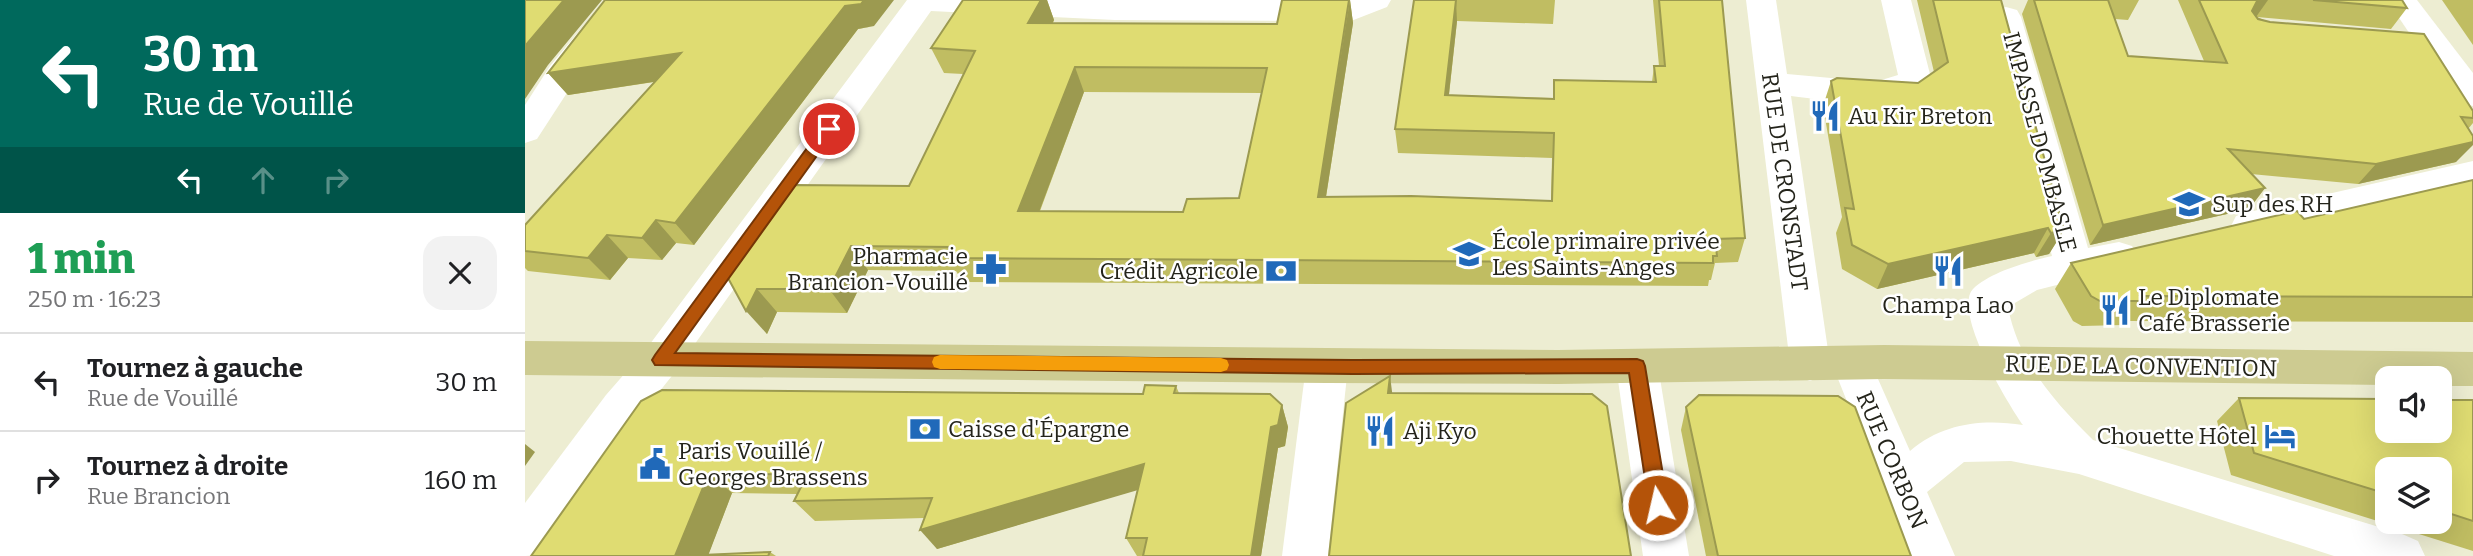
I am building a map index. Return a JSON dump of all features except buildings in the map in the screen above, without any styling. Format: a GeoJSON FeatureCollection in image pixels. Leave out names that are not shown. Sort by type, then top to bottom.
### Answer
{"type":"FeatureCollection","features":[{"type":"Feature","properties":{"kind":"main road","name":"RUE DE LA CONVENTION"},"geometry":{"type":"LineString","coordinates":[[525,358],[1328,366],[2009,364],[2473,369]]}},
{"type":"Feature","properties":{"kind":"street"},"geometry":{"type":"LineString","coordinates":[[525,131],[562,74],[621,0]]}},
{"type":"Feature","properties":{"kind":"street"},"geometry":{"type":"LineString","coordinates":[[525,540],[621,408],[661,360],[922,0],[1115,10],[1350,11],[1376,0]]}},
{"type":"Feature","properties":{"kind":"street","name":"RUE DE CRONSTADT"},"geometry":{"type":"LineString","coordinates":[[1761,0],[1771,83],[1831,364]]}},
{"type":"Feature","properties":{"kind":"street"},"geometry":{"type":"LineString","coordinates":[[1771,83],[1875,93],[1903,87],[1915,78],[1896,0]]}},
{"type":"Feature","properties":{"kind":"street"},"geometry":{"type":"LineString","coordinates":[[2402,0],[2433,45],[2473,95]]}},
{"type":"Feature","properties":{"kind":"street","name":"IMPASSE DOMBASLE"},"geometry":{"type":"LineString","coordinates":[[2006,17],[2074,267]]}},
{"type":"Feature","properties":{"kind":"street"},"geometry":{"type":"LineString","coordinates":[[2396,41],[2433,45]]}},
{"type":"Feature","properties":{"kind":"street"},"geometry":{"type":"LineString","coordinates":[[2220,233],[2473,174]]}},
{"type":"Feature","properties":{"kind":"street"},"geometry":{"type":"LineString","coordinates":[[2079,455],[2041,416],[2009,364],[1988,311],[1987,300],[2027,277],[2154,248]]}},
{"type":"Feature","properties":{"kind":"street","name":"RUE CORBON"},"geometry":{"type":"LineString","coordinates":[[1831,364],[1903,485],[1932,556]]}},
{"type":"Feature","properties":{"kind":"street"},"geometry":{"type":"LineString","coordinates":[[1305,556],[1328,366]]}},
{"type":"Feature","properties":{"kind":"street"},"geometry":{"type":"LineString","coordinates":[[1637,366],[1666,556]]}},
{"type":"Feature","properties":{"kind":"street"},"geometry":{"type":"LineString","coordinates":[[1903,485],[1946,449],[1968,442],[1993,440],[2079,455],[2402,556]]}},
{"type":"Feature","properties":{"kind":"slow traffic"},"geometry":{"type":"LineString","coordinates":[[940,362],[1221,365]]}},
{"type":"Feature","properties":{"kind":"place","name":"Au Kir Breton"},"geometry":{"type":"Point","coordinates":[1825,116]}},
{"type":"Feature","properties":{"kind":"place","name":"Sup des RH"},"geometry":{"type":"Point","coordinates":[2189,204]}},
{"type":"Feature","properties":{"kind":"place","name":"École primaire privée Les Saints-Anges"},"geometry":{"type":"Point","coordinates":[1469,254]}},
{"type":"Feature","properties":{"kind":"place","name":"Pharmacie Brancion-Vouillé"},"geometry":{"type":"Point","coordinates":[991,269]}},
{"type":"Feature","properties":{"kind":"place","name":"Crédit Agricole"},"geometry":{"type":"Point","coordinates":[1281,271]}},
{"type":"Feature","properties":{"kind":"place","name":"Champa Lao"},"geometry":{"type":"Point","coordinates":[1948,271]}},
{"type":"Feature","properties":{"kind":"place","name":"Le Diplomate Café Brasserie"},"geometry":{"type":"Point","coordinates":[2115,310]}},
{"type":"Feature","properties":{"kind":"place","name":"Caisse d'Épargne"},"geometry":{"type":"Point","coordinates":[925,429]}},
{"type":"Feature","properties":{"kind":"place","name":"Aji Kyo"},"geometry":{"type":"Point","coordinates":[1380,431]}},
{"type":"Feature","properties":{"kind":"place","name":"Chouette Hôtel"},"geometry":{"type":"Point","coordinates":[2280,436]}},
{"type":"Feature","properties":{"kind":"place","name":"Paris Vouillé / Georges Brassens"},"geometry":{"type":"Point","coordinates":[655,464]}},
{"type":"Feature","properties":{"kind":"route"},"geometry":{"type":"LineString","coordinates":[[829,129],[661,360],[1353,367],[1637,366],[1658,505]]}}]}
